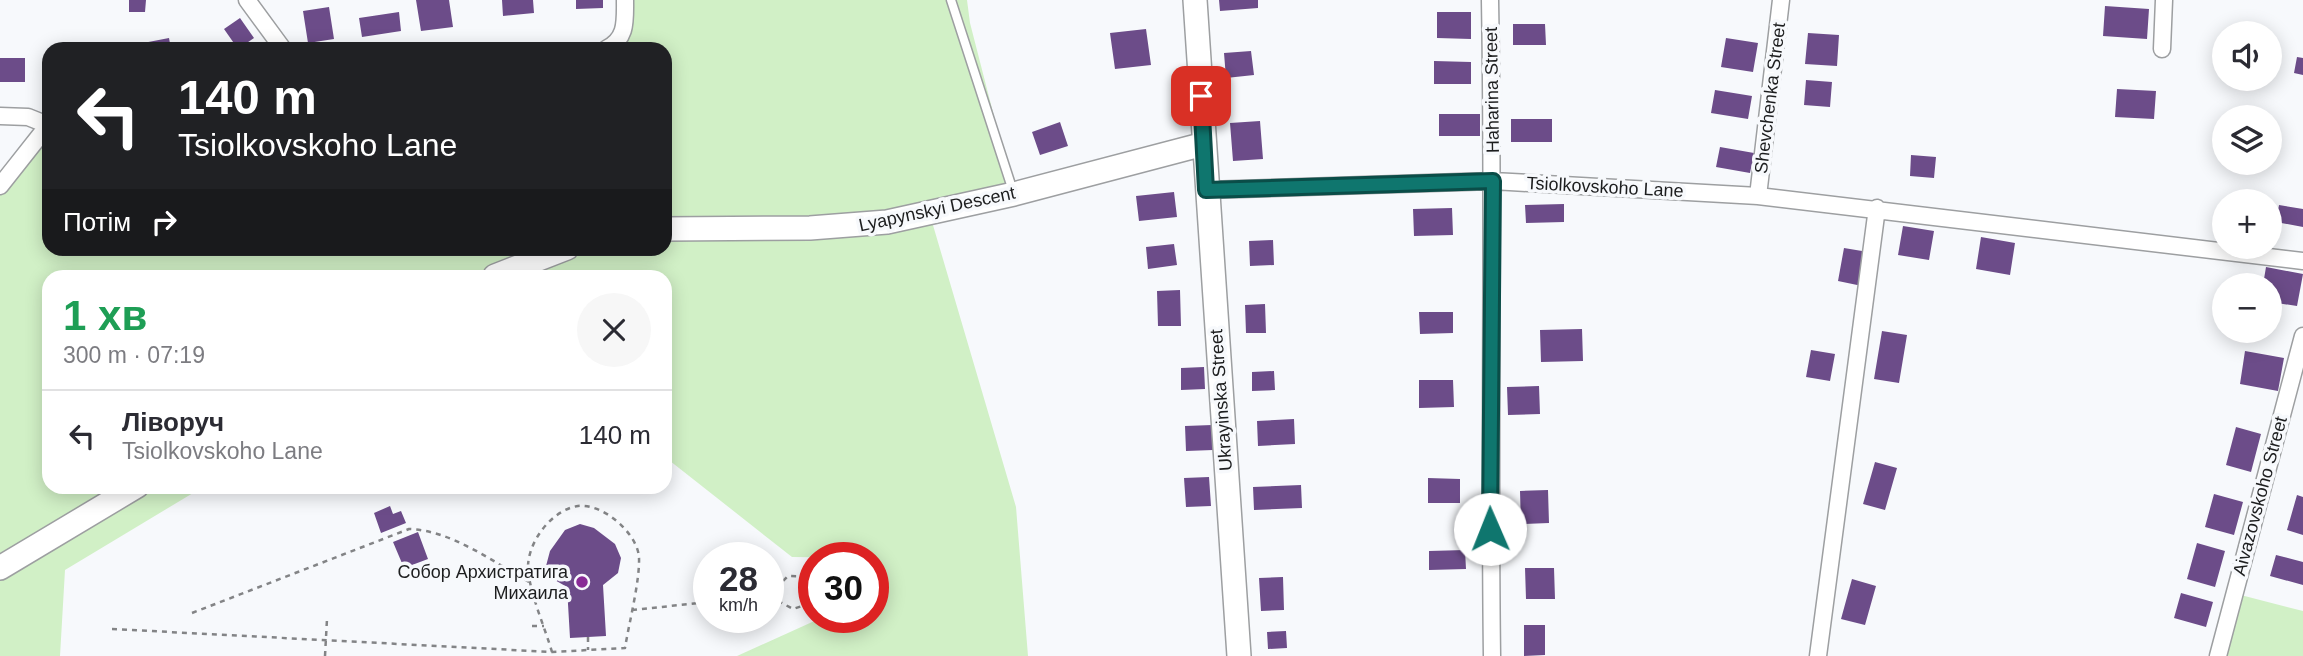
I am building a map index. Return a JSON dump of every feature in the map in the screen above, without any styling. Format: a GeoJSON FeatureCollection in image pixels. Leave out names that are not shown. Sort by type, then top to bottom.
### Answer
{"type":"FeatureCollection","features":[{"type":"Feature","properties":{"kind":"street"},"geometry":{"type":"LineString","coordinates":[[247,0],[278,42]]}},
{"type":"Feature","properties":{"kind":"street"},"geometry":{"type":"LineString","coordinates":[[617,42],[624,32],[625,0]]}},
{"type":"Feature","properties":{"kind":"street","name":"Ukrayinska Street"},"geometry":{"type":"LineString","coordinates":[[1195,0],[1239,656]]}},
{"type":"Feature","properties":{"kind":"street","name":"Haharina Street"},"geometry":{"type":"LineString","coordinates":[[1490,0],[1493,181],[1489,453],[1492,656]]}},
{"type":"Feature","properties":{"kind":"street","name":"Shevchenka Street"},"geometry":{"type":"LineString","coordinates":[[1758,196],[1781,0]]}},
{"type":"Feature","properties":{"kind":"street"},"geometry":{"type":"LineString","coordinates":[[2162,49],[2164,0]]}},
{"type":"Feature","properties":{"kind":"street"},"geometry":{"type":"LineString","coordinates":[[0,116],[29,117],[42,122]]}},
{"type":"Feature","properties":{"kind":"street"},"geometry":{"type":"LineString","coordinates":[[0,186],[42,134]]}},
{"type":"Feature","properties":{"kind":"street","name":"Lyapynskyi Descent"},"geometry":{"type":"LineString","coordinates":[[672,229],[845,227],[929,214],[1204,144]]}},
{"type":"Feature","properties":{"kind":"street","name":"Tsiolkovskoho Lane"},"geometry":{"type":"LineString","coordinates":[[1206,190],[1493,181],[1758,196],[1877,208],[2303,261]]}},
{"type":"Feature","properties":{"kind":"street"},"geometry":{"type":"LineString","coordinates":[[1818,656],[1877,208]]}},
{"type":"Feature","properties":{"kind":"street"},"geometry":{"type":"LineString","coordinates":[[510,270],[546,256]]}},
{"type":"Feature","properties":{"kind":"street","name":"Aivazovskoho Street"},"geometry":{"type":"LineString","coordinates":[[2218,656],[2303,336]]}},
{"type":"Feature","properties":{"kind":"street"},"geometry":{"type":"LineString","coordinates":[[0,568],[124,494]]}},
{"type":"Feature","properties":{"kind":"lane"},"geometry":{"type":"LineString","coordinates":[[951,0],[1014,194]]}},
{"type":"Feature","properties":{"kind":"path"},"geometry":{"type":"LineString","coordinates":[[112,629],[552,652],[625,648],[639,556],[630,533],[602,512],[579,506],[554,516],[533,543],[528,569],[552,652]]}},
{"type":"Feature","properties":{"kind":"path"},"geometry":{"type":"LineString","coordinates":[[192,613],[409,529],[434,533],[458,543],[532,583]]}},
{"type":"Feature","properties":{"kind":"path"},"geometry":{"type":"LineString","coordinates":[[631,610],[693,604]]}},
{"type":"Feature","properties":{"kind":"path"},"geometry":{"type":"LineString","coordinates":[[326,656],[327,619]]}},
{"type":"Feature","properties":{"kind":"path"},"geometry":{"type":"LineString","coordinates":[[532,626],[544,625]]}},
{"type":"Feature","properties":{"kind":"path"},"geometry":{"type":"LineString","coordinates":[[588,637],[589,650]]}},
{"type":"Feature","properties":{"kind":"green space"},"geometry":{"type":"Polygon","coordinates":[[[625,0],[967,0],[970,23],[1014,194],[930,215],[1016,507],[1028,656],[737,656],[798,628],[798,633],[889,633],[889,542],[798,542],[798,557],[792,557],[784,551],[784,542],[773,542],[672,463],[672,270],[42,270],[42,494],[191,494],[65,570],[60,656],[0,656],[0,186],[42,133],[42,256],[672,256],[672,42],[616,42],[625,0]]]}},
{"type":"Feature","properties":{"kind":"green space"},"geometry":{"type":"Polygon","coordinates":[[[2233,593],[2303,611],[2303,656],[2218,656],[2233,593]]]}},
{"type":"Feature","properties":{"kind":"building"},"geometry":{"type":"Polygon","coordinates":[[[129,0],[146,0],[145,12],[129,12],[129,0]]]}},
{"type":"Feature","properties":{"kind":"building"},"geometry":{"type":"Polygon","coordinates":[[[416,0],[449,0],[453,27],[421,31],[416,0]]]}},
{"type":"Feature","properties":{"kind":"building"},"geometry":{"type":"Polygon","coordinates":[[[502,0],[533,0],[534,13],[503,16],[502,0]]]}},
{"type":"Feature","properties":{"kind":"building"},"geometry":{"type":"Polygon","coordinates":[[[576,0],[603,0],[603,8],[576,9],[576,0]]]}},
{"type":"Feature","properties":{"kind":"building"},"geometry":{"type":"Polygon","coordinates":[[[1219,0],[1258,0],[1258,8],[1220,11],[1219,0]]]}},
{"type":"Feature","properties":{"kind":"building"},"geometry":{"type":"Polygon","coordinates":[[[2105,6],[2149,9],[2147,39],[2103,36],[2105,6]]]}},
{"type":"Feature","properties":{"kind":"building"},"geometry":{"type":"Polygon","coordinates":[[[329,7],[334,39],[308,42],[303,11],[329,7]]]}},
{"type":"Feature","properties":{"kind":"building"},"geometry":{"type":"Polygon","coordinates":[[[399,12],[401,31],[362,37],[359,18],[399,12]]]}},
{"type":"Feature","properties":{"kind":"building"},"geometry":{"type":"Polygon","coordinates":[[[1437,12],[1471,12],[1471,39],[1437,38],[1437,12]]]}},
{"type":"Feature","properties":{"kind":"building"},"geometry":{"type":"Polygon","coordinates":[[[240,18],[254,38],[248,42],[233,42],[224,29],[240,18]]]}},
{"type":"Feature","properties":{"kind":"building"},"geometry":{"type":"Polygon","coordinates":[[[1513,24],[1545,24],[1546,45],[1513,45],[1513,24]]]}},
{"type":"Feature","properties":{"kind":"building"},"geometry":{"type":"Polygon","coordinates":[[[1146,29],[1151,65],[1115,69],[1110,33],[1146,29]]]}},
{"type":"Feature","properties":{"kind":"building"},"geometry":{"type":"Polygon","coordinates":[[[1808,33],[1839,35],[1837,66],[1805,64],[1808,33]]]}},
{"type":"Feature","properties":{"kind":"building"},"geometry":{"type":"Polygon","coordinates":[[[169,38],[170,42],[148,42],[169,38]]]}},
{"type":"Feature","properties":{"kind":"building"},"geometry":{"type":"Polygon","coordinates":[[[1726,38],[1758,43],[1753,72],[1721,67],[1726,38]]]}},
{"type":"Feature","properties":{"kind":"building"},"geometry":{"type":"Polygon","coordinates":[[[1251,51],[1254,75],[1226,78],[1224,53],[1251,51]]]}},
{"type":"Feature","properties":{"kind":"building"},"geometry":{"type":"Polygon","coordinates":[[[2297,57],[2303,58],[2303,75],[2294,73],[2297,57]]]}},
{"type":"Feature","properties":{"kind":"building"},"geometry":{"type":"Polygon","coordinates":[[[0,58],[25,58],[25,82],[0,82],[0,58]]]}},
{"type":"Feature","properties":{"kind":"building"},"geometry":{"type":"Polygon","coordinates":[[[1434,61],[1471,62],[1471,84],[1434,84],[1434,61]]]}},
{"type":"Feature","properties":{"kind":"building"},"geometry":{"type":"Polygon","coordinates":[[[1806,80],[1832,82],[1830,107],[1804,105],[1806,80]]]}},
{"type":"Feature","properties":{"kind":"building"},"geometry":{"type":"Polygon","coordinates":[[[2117,89],[2156,91],[2154,119],[2115,117],[2117,89]]]}},
{"type":"Feature","properties":{"kind":"building"},"geometry":{"type":"Polygon","coordinates":[[[1715,90],[1752,96],[1748,119],[1711,113],[1715,90]]]}},
{"type":"Feature","properties":{"kind":"building"},"geometry":{"type":"Polygon","coordinates":[[[1439,114],[1480,114],[1480,136],[1439,136],[1439,114]]]}},
{"type":"Feature","properties":{"kind":"building"},"geometry":{"type":"Polygon","coordinates":[[[1511,119],[1552,119],[1552,142],[1511,142],[1511,119]]]}},
{"type":"Feature","properties":{"kind":"building"},"geometry":{"type":"Polygon","coordinates":[[[1260,121],[1263,159],[1233,161],[1230,123],[1260,121]]]}},
{"type":"Feature","properties":{"kind":"building"},"geometry":{"type":"Polygon","coordinates":[[[1060,122],[1068,146],[1040,155],[1032,132],[1060,122]]]}},
{"type":"Feature","properties":{"kind":"building"},"geometry":{"type":"Polygon","coordinates":[[[1720,147],[1754,153],[1750,173],[1716,167],[1720,147]]]}},
{"type":"Feature","properties":{"kind":"building"},"geometry":{"type":"Polygon","coordinates":[[[1911,155],[1936,157],[1934,178],[1910,176],[1911,155]]]}},
{"type":"Feature","properties":{"kind":"building"},"geometry":{"type":"Polygon","coordinates":[[[1174,192],[1177,217],[1139,221],[1136,196],[1174,192]]]}},
{"type":"Feature","properties":{"kind":"building"},"geometry":{"type":"Polygon","coordinates":[[[1564,204],[1564,222],[1526,223],[1525,205],[1564,204]]]}},
{"type":"Feature","properties":{"kind":"building"},"geometry":{"type":"Polygon","coordinates":[[[2282,206],[2303,209],[2303,227],[2282,223],[2282,206]]]}},
{"type":"Feature","properties":{"kind":"building"},"geometry":{"type":"Polygon","coordinates":[[[1452,208],[1453,235],[1414,236],[1413,209],[1452,208]]]}},
{"type":"Feature","properties":{"kind":"building"},"geometry":{"type":"Polygon","coordinates":[[[1903,226],[1934,231],[1929,260],[1898,255],[1903,226]]]}},
{"type":"Feature","properties":{"kind":"building"},"geometry":{"type":"Polygon","coordinates":[[[1981,237],[2015,243],[2010,275],[1976,269],[1981,237]]]}},
{"type":"Feature","properties":{"kind":"building"},"geometry":{"type":"Polygon","coordinates":[[[1273,240],[1274,265],[1250,266],[1249,241],[1273,240]]]}},
{"type":"Feature","properties":{"kind":"building"},"geometry":{"type":"Polygon","coordinates":[[[1174,244],[1177,265],[1148,269],[1146,247],[1174,244]]]}},
{"type":"Feature","properties":{"kind":"building"},"geometry":{"type":"Polygon","coordinates":[[[1844,248],[1868,252],[1862,286],[1838,281],[1844,248]]]}},
{"type":"Feature","properties":{"kind":"building"},"geometry":{"type":"Polygon","coordinates":[[[2266,267],[2303,274],[2297,306],[2282,304],[2282,273],[2265,273],[2266,267]]]}},
{"type":"Feature","properties":{"kind":"building"},"geometry":{"type":"Polygon","coordinates":[[[1180,290],[1181,326],[1158,326],[1157,291],[1180,290]]]}},
{"type":"Feature","properties":{"kind":"building"},"geometry":{"type":"Polygon","coordinates":[[[1265,304],[1266,333],[1246,333],[1245,305],[1265,304]]]}},
{"type":"Feature","properties":{"kind":"building"},"geometry":{"type":"Polygon","coordinates":[[[1419,312],[1453,312],[1453,333],[1420,334],[1419,312]]]}},
{"type":"Feature","properties":{"kind":"building"},"geometry":{"type":"Polygon","coordinates":[[[1582,329],[1583,361],[1541,362],[1540,330],[1582,329]]]}},
{"type":"Feature","properties":{"kind":"building"},"geometry":{"type":"Polygon","coordinates":[[[1882,331],[1907,335],[1899,383],[1874,379],[1882,331]]]}},
{"type":"Feature","properties":{"kind":"building"},"geometry":{"type":"Polygon","coordinates":[[[1811,350],[1835,354],[1830,381],[1806,377],[1811,350]]]}},
{"type":"Feature","properties":{"kind":"building"},"geometry":{"type":"Polygon","coordinates":[[[2245,351],[2284,358],[2278,391],[2240,384],[2245,351]]]}},
{"type":"Feature","properties":{"kind":"building"},"geometry":{"type":"Polygon","coordinates":[[[1204,367],[1205,389],[1181,390],[1181,368],[1204,367]]]}},
{"type":"Feature","properties":{"kind":"building"},"geometry":{"type":"Polygon","coordinates":[[[1274,371],[1275,390],[1252,391],[1252,372],[1274,371]]]}},
{"type":"Feature","properties":{"kind":"building"},"geometry":{"type":"Polygon","coordinates":[[[1419,380],[1453,380],[1454,407],[1419,408],[1419,380]]]}},
{"type":"Feature","properties":{"kind":"building"},"geometry":{"type":"Polygon","coordinates":[[[1539,386],[1540,414],[1508,415],[1507,387],[1539,386]]]}},
{"type":"Feature","properties":{"kind":"building"},"geometry":{"type":"Polygon","coordinates":[[[1294,419],[1295,444],[1258,446],[1257,421],[1294,419]]]}},
{"type":"Feature","properties":{"kind":"building"},"geometry":{"type":"Polygon","coordinates":[[[1212,425],[1213,450],[1186,451],[1185,426],[1212,425]]]}},
{"type":"Feature","properties":{"kind":"building"},"geometry":{"type":"Polygon","coordinates":[[[2236,427],[2261,434],[2251,472],[2226,465],[2236,427]]]}},
{"type":"Feature","properties":{"kind":"building"},"geometry":{"type":"Polygon","coordinates":[[[1875,462],[1897,468],[1885,510],[1863,504],[1875,462]]]}},
{"type":"Feature","properties":{"kind":"building"},"geometry":{"type":"Polygon","coordinates":[[[1209,477],[1211,506],[1186,507],[1184,478],[1209,477]]]}},
{"type":"Feature","properties":{"kind":"building"},"geometry":{"type":"Polygon","coordinates":[[[1428,478],[1460,479],[1460,503],[1428,503],[1428,478]]]}},
{"type":"Feature","properties":{"kind":"building"},"geometry":{"type":"Polygon","coordinates":[[[1301,485],[1302,508],[1254,510],[1253,487],[1301,485]]]}},
{"type":"Feature","properties":{"kind":"building"},"geometry":{"type":"Polygon","coordinates":[[[1548,490],[1549,523],[1521,524],[1520,491],[1548,490]]]}},
{"type":"Feature","properties":{"kind":"building"},"geometry":{"type":"Polygon","coordinates":[[[2214,494],[2243,502],[2234,535],[2205,527],[2214,494]]]}},
{"type":"Feature","properties":{"kind":"building"},"geometry":{"type":"Polygon","coordinates":[[[2297,495],[2303,497],[2303,535],[2287,530],[2297,495]]]}},
{"type":"Feature","properties":{"kind":"building"},"geometry":{"type":"Polygon","coordinates":[[[390,506],[393,514],[401,511],[406,523],[381,533],[374,513],[390,506]]]}},
{"type":"Feature","properties":{"kind":"building","name":"Собор Архистратига Михаила"},"geometry":{"type":"Polygon","coordinates":[[[580,524],[594,528],[615,544],[621,558],[618,573],[603,585],[606,636],[570,638],[567,587],[553,579],[546,566],[550,551],[565,530],[580,524]]]}},
{"type":"Feature","properties":{"kind":"building"},"geometry":{"type":"Polygon","coordinates":[[[418,532],[428,559],[404,568],[393,542],[418,532]]]}},
{"type":"Feature","properties":{"kind":"building"},"geometry":{"type":"Polygon","coordinates":[[[2197,543],[2225,551],[2215,587],[2187,579],[2197,543]]]}},
{"type":"Feature","properties":{"kind":"building"},"geometry":{"type":"Polygon","coordinates":[[[1465,550],[1466,569],[1429,570],[1429,551],[1465,550]]]}},
{"type":"Feature","properties":{"kind":"building"},"geometry":{"type":"Polygon","coordinates":[[[2276,555],[2303,562],[2303,585],[2270,576],[2276,555]]]}},
{"type":"Feature","properties":{"kind":"building"},"geometry":{"type":"Polygon","coordinates":[[[1525,568],[1554,568],[1555,599],[1526,599],[1525,568]]]}},
{"type":"Feature","properties":{"kind":"building"},"geometry":{"type":"Polygon","coordinates":[[[1283,577],[1284,610],[1261,611],[1259,578],[1283,577]]]}},
{"type":"Feature","properties":{"kind":"building"},"geometry":{"type":"Polygon","coordinates":[[[1852,579],[1876,586],[1865,625],[1841,619],[1852,579]]]}},
{"type":"Feature","properties":{"kind":"building"},"geometry":{"type":"Polygon","coordinates":[[[2181,593],[2213,602],[2206,627],[2174,618],[2181,593]]]}},
{"type":"Feature","properties":{"kind":"building"},"geometry":{"type":"Polygon","coordinates":[[[1524,625],[1545,625],[1545,655],[1524,656],[1524,625]]]}},
{"type":"Feature","properties":{"kind":"building"},"geometry":{"type":"Polygon","coordinates":[[[1286,631],[1287,648],[1268,649],[1267,632],[1286,631]]]}},
{"type":"Feature","properties":{"kind":"place","name":"Собор Архистратига Михаила"},"geometry":{"type":"Point","coordinates":[582,582]}},
{"type":"Feature","properties":{"kind":"route"},"geometry":{"type":"LineString","coordinates":[[1201,96],[1206,190],[1493,181],[1490,529]]}}]}
